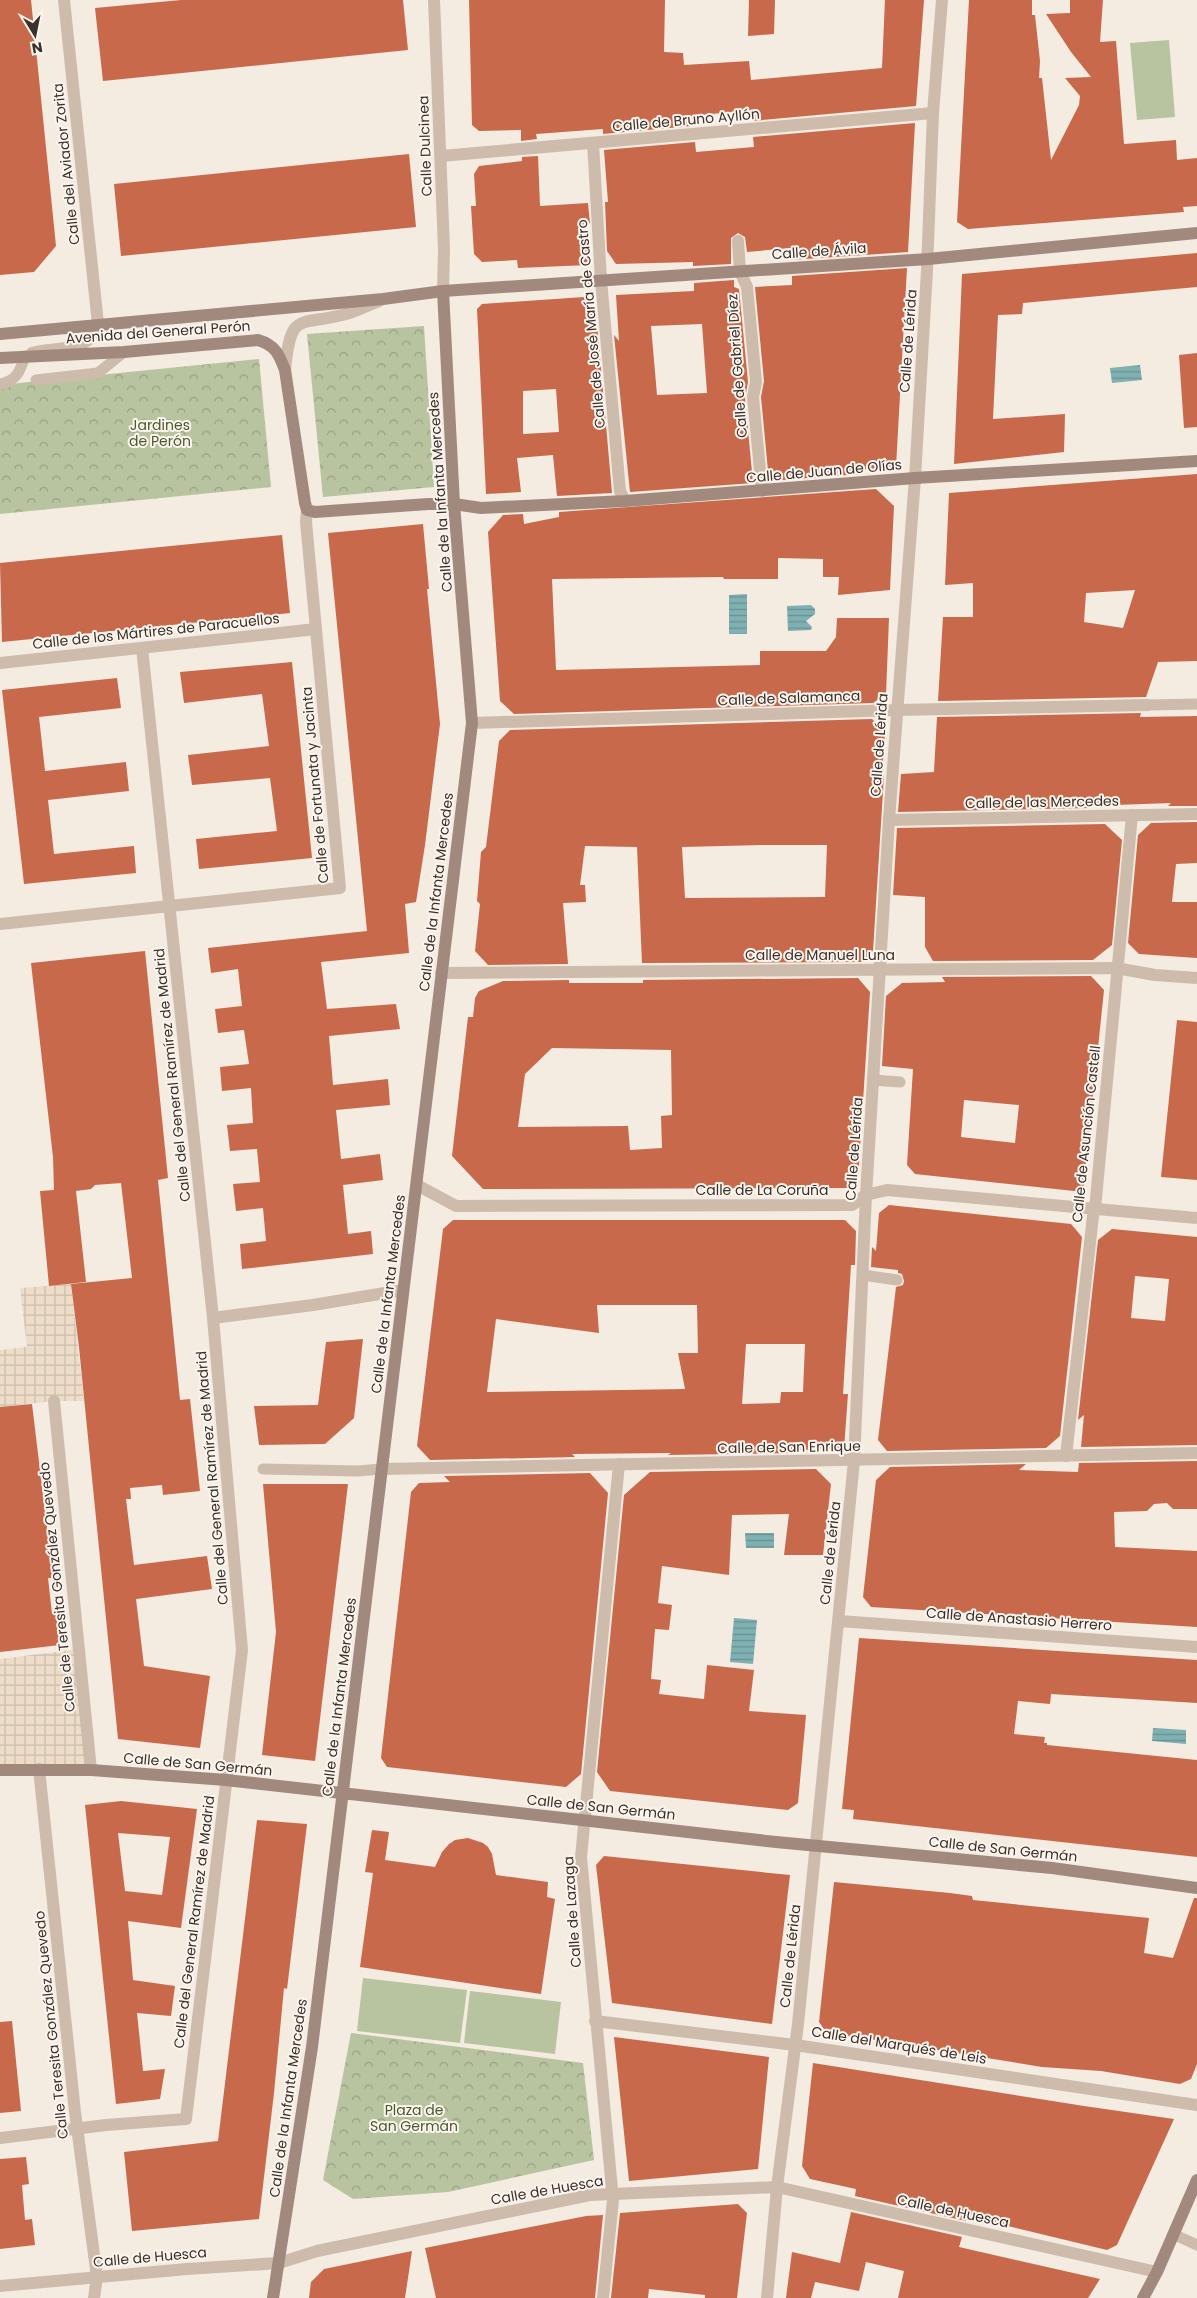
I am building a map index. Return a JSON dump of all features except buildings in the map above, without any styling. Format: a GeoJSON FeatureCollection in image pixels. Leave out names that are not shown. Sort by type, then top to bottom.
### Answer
{"type":"FeatureCollection","features":[{"type":"Feature","properties":{"kind":"street","name":"Calle del Aviador Zorita"},"geometry":{"type":"LineString","coordinates":[[64,0],[98,324]]}},
{"type":"Feature","properties":{"kind":"street","name":"Calle Dulcinea"},"geometry":{"type":"LineString","coordinates":[[434,0],[444,249],[443,291]]}},
{"type":"Feature","properties":{"kind":"street","name":"Calle de Lérida"},"geometry":{"type":"LineString","coordinates":[[767,2298],[777,2187],[796,2045],[854,1461],[866,1195],[889,820],[915,478],[928,259],[933,113],[942,0]]}},
{"type":"Feature","properties":{"kind":"street","name":"Calle de Bruno Ayllón"},"geometry":{"type":"LineString","coordinates":[[441,156],[933,113]]}},
{"type":"Feature","properties":{"kind":"street","name":"Calle de José María de Castro"},"geometry":{"type":"LineString","coordinates":[[593,143],[601,280],[620,491],[625,501]]}},
{"type":"Feature","properties":{"kind":"street","name":"Calle de Ávila"},"geometry":{"type":"LineString","coordinates":[[443,291],[928,259],[1197,233]]}},
{"type":"Feature","properties":{"kind":"street","name":"Calle de Gabriel Díez"},"geometry":{"type":"LineString","coordinates":[[738,241],[740,272],[747,288],[756,382],[753,397],[762,491]]}},
{"type":"Feature","properties":{"kind":"street","name":"Avenida del General Perón"},"geometry":{"type":"LineString","coordinates":[[0,334],[383,299],[443,291]]}},
{"type":"Feature","properties":{"kind":"street","name":"Calle de la Infanta Mercedes"},"geometry":{"type":"LineString","coordinates":[[273,2298],[312,2047],[472,723],[454,504],[443,291]]}},
{"type":"Feature","properties":{"kind":"street","name":"Avenida del General Perón"},"geometry":{"type":"LineString","coordinates":[[285,370],[288,340],[303,321],[346,314],[383,299]]}},
{"type":"Feature","properties":{"kind":"street"},"geometry":{"type":"LineString","coordinates":[[25,356],[40,351],[83,344],[90,339],[98,324]]}},
{"type":"Feature","properties":{"kind":"street","name":"Avenida del General Perón"},"geometry":{"type":"LineString","coordinates":[[0,358],[124,352],[258,340],[268,343],[278,352],[285,370]]}},
{"type":"Feature","properties":{"kind":"street","name":"Calle de Fortunata y Jacinta"},"geometry":{"type":"LineString","coordinates":[[0,924],[340,888],[306,522],[308,510],[285,370]]}},
{"type":"Feature","properties":{"kind":"street","name":"Calle de Juan de Olías"},"geometry":{"type":"LineString","coordinates":[[454,504],[481,508],[625,501],[915,478],[1197,460]]}},
{"type":"Feature","properties":{"kind":"street"},"geometry":{"type":"LineString","coordinates":[[308,510],[315,512],[454,504]]}},
{"type":"Feature","properties":{"kind":"street","name":"Calle de los Mártires de Paracuellos"},"geometry":{"type":"LineString","coordinates":[[0,663],[316,629]]}},
{"type":"Feature","properties":{"kind":"street","name":"Calle del General Ramírez de Madrid"},"geometry":{"type":"LineString","coordinates":[[0,2138],[186,2119],[242,1650],[213,1318],[142,648]]}},
{"type":"Feature","properties":{"kind":"street","name":"Calle de Salamanca"},"geometry":{"type":"LineString","coordinates":[[472,723],[897,710],[1148,705]]}},
{"type":"Feature","properties":{"kind":"street","name":"Calle de las Mercedes"},"geometry":{"type":"LineString","coordinates":[[889,820],[1197,814]]}},
{"type":"Feature","properties":{"kind":"street","name":"Calle de Asunción Castell"},"geometry":{"type":"LineString","coordinates":[[1066,1456],[1095,1209],[1116,968],[1132,815]]}},
{"type":"Feature","properties":{"kind":"street","name":"Calle de Manuel Luna"},"geometry":{"type":"LineString","coordinates":[[442,973],[1116,968],[1155,976],[1197,978]]}},
{"type":"Feature","properties":{"kind":"street","name":"Calle de La Coruña"},"geometry":{"type":"LineString","coordinates":[[417,1185],[456,1206],[852,1205],[866,1195],[887,1190],[1197,1218]]}},
{"type":"Feature","properties":{"kind":"street"},"geometry":{"type":"LineString","coordinates":[[213,1318],[313,1305],[403,1290]]}},
{"type":"Feature","properties":{"kind":"street","name":"Calle de Teresita González Quevedo"},"geometry":{"type":"LineString","coordinates":[[54,1401],[91,1770]]}},
{"type":"Feature","properties":{"kind":"street","name":"Calle de San Enrique"},"geometry":{"type":"LineString","coordinates":[[381,1469],[1197,1453]]}},
{"type":"Feature","properties":{"kind":"street","name":"Calle de Lazaga"},"geometry":{"type":"LineString","coordinates":[[603,2298],[612,2212],[612,2194],[581,1856],[619,1464]]}},
{"type":"Feature","properties":{"kind":"street","name":"Calle de Anastasio Herrero"},"geometry":{"type":"LineString","coordinates":[[839,1621],[1197,1647]]}},
{"type":"Feature","properties":{"kind":"street","name":"Calle Teresita González Quevedo"},"geometry":{"type":"LineString","coordinates":[[39,1769],[78,2129],[97,2277],[94,2298]]}},
{"type":"Feature","properties":{"kind":"street","name":"Calle de San Germán"},"geometry":{"type":"LineString","coordinates":[[0,1770],[91,1770],[226,1780],[816,1846],[1052,1868],[1197,1888]]}},
{"type":"Feature","properties":{"kind":"street","name":"Calle del Marqués de Leis"},"geometry":{"type":"LineString","coordinates":[[595,2022],[796,2045],[1197,2105]]}},
{"type":"Feature","properties":{"kind":"street"},"geometry":{"type":"LineString","coordinates":[[1143,2298],[1197,2180]]}},
{"type":"Feature","properties":{"kind":"street","name":"Calle de Huesca"},"geometry":{"type":"LineString","coordinates":[[0,2286],[279,2263],[317,2251],[590,2195],[777,2187],[1156,2272]]}},
{"type":"Feature","properties":{"kind":"lane"},"geometry":{"type":"LineString","coordinates":[[36,380],[98,373],[124,352]]}},
{"type":"Feature","properties":{"kind":"lane"},"geometry":{"type":"LineString","coordinates":[[0,384],[10,383],[19,374],[25,356]]}},
{"type":"Feature","properties":{"kind":"lane","name":"Calle de Salamanca"},"geometry":{"type":"LineString","coordinates":[[1148,705],[1197,704]]}},
{"type":"Feature","properties":{"kind":"lane"},"geometry":{"type":"LineString","coordinates":[[873,1080],[900,1082]]}},
{"type":"Feature","properties":{"kind":"lane"},"geometry":{"type":"LineString","coordinates":[[863,1275],[897,1280]]}},
{"type":"Feature","properties":{"kind":"lane"},"geometry":{"type":"LineString","coordinates":[[263,1469],[358,1471],[381,1469]]}},
{"type":"Feature","properties":{"kind":"lane"},"geometry":{"type":"LineString","coordinates":[[1173,2234],[1197,2245]]}},
{"type":"Feature","properties":{"kind":"green space"},"geometry":{"type":"Polygon","coordinates":[[[1169,40],[1175,117],[1137,120],[1130,43],[1169,40]]]}},
{"type":"Feature","properties":{"kind":"green space"},"geometry":{"type":"Polygon","coordinates":[[[424,326],[434,487],[323,497],[307,334],[424,326]]]}},
{"type":"Feature","properties":{"kind":"green space","name":"Jardines de Perón"},"geometry":{"type":"Polygon","coordinates":[[[259,359],[271,487],[0,514],[0,385],[259,359]]]}},
{"type":"Feature","properties":{"kind":"green space"},"geometry":{"type":"Polygon","coordinates":[[[363,1978],[467,1990],[460,2043],[357,2031],[363,1978]]]}},
{"type":"Feature","properties":{"kind":"green space"},"geometry":{"type":"Polygon","coordinates":[[[470,1991],[561,2002],[555,2054],[464,2043],[470,1991]]]}},
{"type":"Feature","properties":{"kind":"green space","name":"Plaza de San Germán"},"geometry":{"type":"Polygon","coordinates":[[[351,2033],[583,2063],[594,2160],[448,2192],[353,2199],[323,2180],[351,2033]]]}},
{"type":"Feature","properties":{"kind":"shaded area"},"geometry":{"type":"Polygon","coordinates":[[[71,1284],[84,1401],[54,1401],[0,1407],[0,1350],[27,1347],[20,1288],[71,1284]]]}},
{"type":"Feature","properties":{"kind":"shaded area"},"geometry":{"type":"Polygon","coordinates":[[[79,1649],[91,1770],[0,1770],[0,1659],[79,1649]]]}},
{"type":"Feature","properties":{"kind":"water"},"geometry":{"type":"Polygon","coordinates":[[[1140,365],[1142,380],[1112,383],[1110,368],[1140,365]]]}},
{"type":"Feature","properties":{"kind":"water"},"geometry":{"type":"Polygon","coordinates":[[[747,594],[747,634],[729,634],[729,595],[747,594]]]}},
{"type":"Feature","properties":{"kind":"water"},"geometry":{"type":"Polygon","coordinates":[[[811,605],[815,609],[815,614],[806,621],[812,627],[811,630],[788,631],[787,606],[811,605]]]}},
{"type":"Feature","properties":{"kind":"water"},"geometry":{"type":"Polygon","coordinates":[[[745,1533],[774,1533],[774,1548],[746,1548],[745,1533]]]}},
{"type":"Feature","properties":{"kind":"water"},"geometry":{"type":"Polygon","coordinates":[[[734,1618],[757,1620],[753,1664],[730,1662],[734,1618]]]}},
{"type":"Feature","properties":{"kind":"water"},"geometry":{"type":"Polygon","coordinates":[[[1153,1728],[1186,1730],[1186,1744],[1152,1741],[1153,1728]]]}}]}
